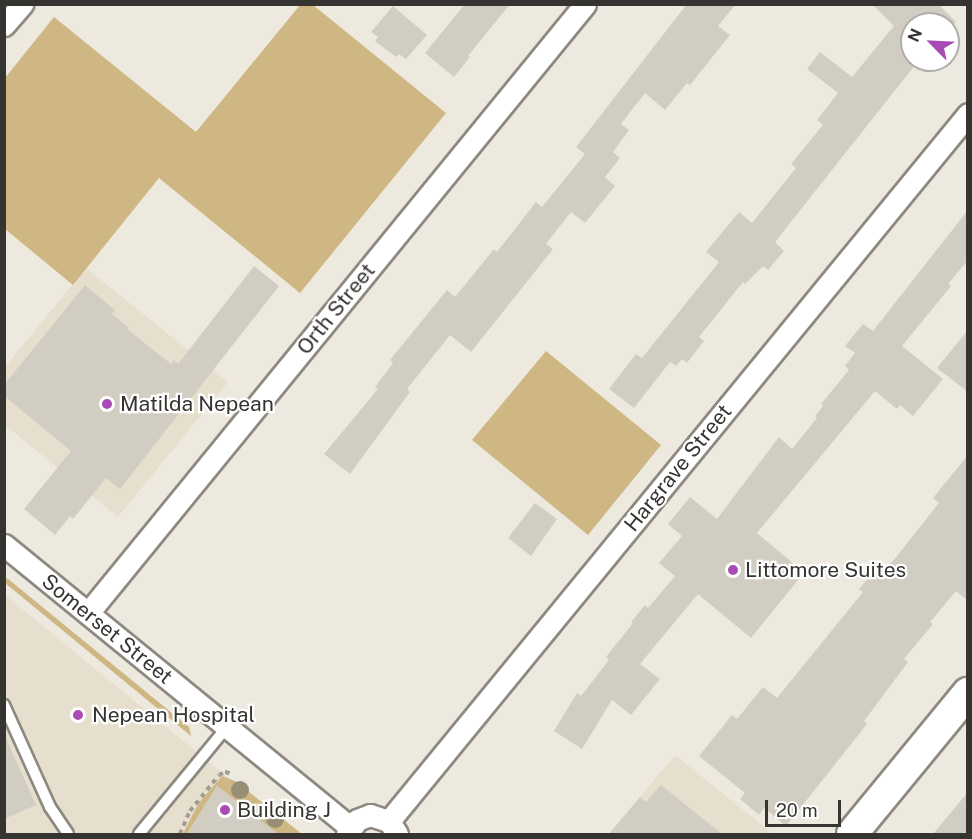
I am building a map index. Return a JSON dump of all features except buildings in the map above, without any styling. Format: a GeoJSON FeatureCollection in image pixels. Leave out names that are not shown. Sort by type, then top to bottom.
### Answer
{"type":"FeatureCollection","features":[{"type":"Feature","properties":{"kind":"street"},"geometry":{"type":"LineString","coordinates":[[4,25],[22,4]]}},
{"type":"Feature","properties":{"kind":"street","name":"Orth Street"},"geometry":{"type":"LineString","coordinates":[[88,613],[585,4]]}},
{"type":"Feature","properties":{"kind":"street","name":"Hargrave Street"},"geometry":{"type":"LineString","coordinates":[[393,828],[968,114]]}},
{"type":"Feature","properties":{"kind":"street","name":"Somerset Street"},"geometry":{"type":"LineString","coordinates":[[4,545],[227,727],[348,831]]}},
{"type":"Feature","properties":{"kind":"street"},"geometry":{"type":"LineString","coordinates":[[852,834],[968,693]]}},
{"type":"Feature","properties":{"kind":"street"},"geometry":{"type":"LineString","coordinates":[[348,831],[357,820],[370,815],[393,828]]}},
{"type":"Feature","properties":{"kind":"lane"},"geometry":{"type":"LineString","coordinates":[[4,705],[50,807],[68,834]]}},
{"type":"Feature","properties":{"kind":"lane"},"geometry":{"type":"LineString","coordinates":[[139,834],[227,727]]}},
{"type":"Feature","properties":{"kind":"path"},"geometry":{"type":"LineString","coordinates":[[180,834],[190,811],[219,775],[225,772],[233,774]]}},
{"type":"Feature","properties":{"kind":"shaded area"},"geometry":{"type":"Polygon","coordinates":[[[300,5],[313,5],[446,113],[300,293],[159,178],[73,285],[5,229],[5,78],[54,17],[196,132],[300,5]]]}},
{"type":"Feature","properties":{"kind":"shaded area","name":"Matilda Nepean"},"geometry":{"type":"Polygon","coordinates":[[[86,268],[228,382],[118,517],[5,425],[5,367],[86,268]]]}},
{"type":"Feature","properties":{"kind":"shaded area"},"geometry":{"type":"Polygon","coordinates":[[[546,351],[661,445],[588,535],[472,440],[546,351]]]}},
{"type":"Feature","properties":{"kind":"shaded area"},"geometry":{"type":"Polygon","coordinates":[[[7,578],[189,727],[191,736],[5,583],[7,578]]]}},
{"type":"Feature","properties":{"kind":"shaded area","name":"Nepean Hospital"},"geometry":{"type":"Polygon","coordinates":[[[5,595],[297,834],[5,834],[5,595]]]}},
{"type":"Feature","properties":{"kind":"shaded area"},"geometry":{"type":"Polygon","coordinates":[[[675,755],[773,834],[609,834],[675,755]]]}},
{"type":"Feature","properties":{"kind":"shaded area"},"geometry":{"type":"Polygon","coordinates":[[[222,776],[235,781],[302,834],[278,834],[217,786],[187,834],[183,834],[198,804],[222,776]]]}},
{"type":"Feature","properties":{"kind":"place","name":"Matilda Nepean"},"geometry":{"type":"Point","coordinates":[107,404]}},
{"type":"Feature","properties":{"kind":"place","name":"Littomore Suites"},"geometry":{"type":"Point","coordinates":[733,570]}},
{"type":"Feature","properties":{"kind":"place","name":"Nepean Hospital"},"geometry":{"type":"Point","coordinates":[78,715]}},
{"type":"Feature","properties":{"kind":"place","name":"Building J"},"geometry":{"type":"Point","coordinates":[225,810]}}]}
